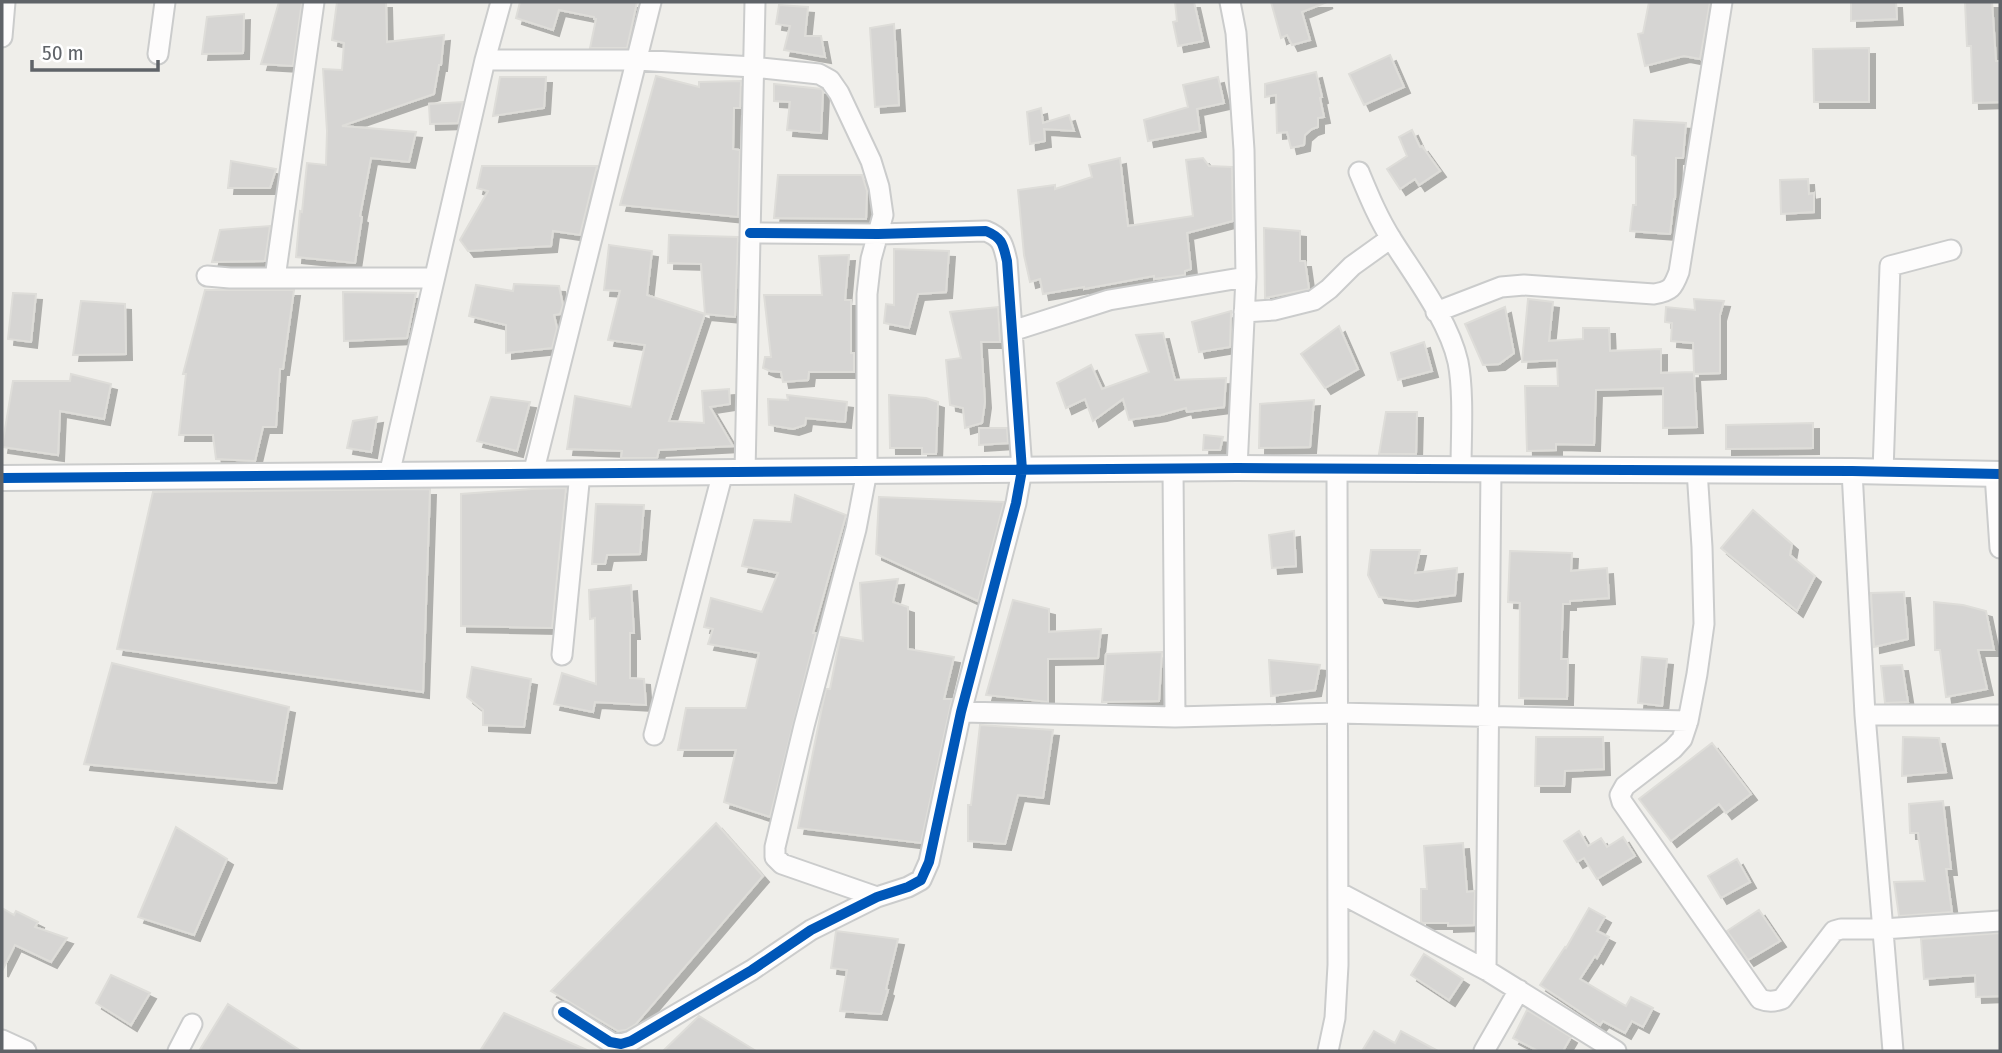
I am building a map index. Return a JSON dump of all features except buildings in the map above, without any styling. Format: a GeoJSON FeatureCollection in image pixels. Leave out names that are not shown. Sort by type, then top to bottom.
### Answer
{"type":"FeatureCollection","features":[{"type":"Feature","properties":{"kind":"street"},"geometry":{"type":"LineString","coordinates":[[2,37],[5,2]]}},
{"type":"Feature","properties":{"kind":"street"},"geometry":{"type":"LineString","coordinates":[[158,54],[165,2]]}},
{"type":"Feature","properties":{"kind":"street"},"geometry":{"type":"LineString","coordinates":[[275,278],[314,2]]}},
{"type":"Feature","properties":{"kind":"street"},"geometry":{"type":"LineString","coordinates":[[388,475],[501,2]]}},
{"type":"Feature","properties":{"kind":"street"},"geometry":{"type":"LineString","coordinates":[[533,474],[650,2]]}},
{"type":"Feature","properties":{"kind":"street"},"geometry":{"type":"LineString","coordinates":[[654,735],[734,472],[750,233],[755,2]]}},
{"type":"Feature","properties":{"kind":"street"},"geometry":{"type":"LineString","coordinates":[[1230,2],[1236,33],[1244,150],[1246,276],[1237,468]]}},
{"type":"Feature","properties":{"kind":"street"},"geometry":{"type":"LineString","coordinates":[[1436,312],[1501,287],[1524,285],[1654,295],[1666,292],[1674,286],[1679,272],[1722,2]]}},
{"type":"Feature","properties":{"kind":"street"},"geometry":{"type":"LineString","coordinates":[[485,60],[637,60],[819,74],[830,80],[839,93],[872,162],[883,215],[871,259],[867,294],[867,471],[856,529],[804,726],[775,847],[775,858],[782,863],[877,897]]}},
{"type":"Feature","properties":{"kind":"street"},"geometry":{"type":"LineString","coordinates":[[1359,172],[1374,209],[1423,286],[1447,333],[1458,362],[1461,469]]}},
{"type":"Feature","properties":{"kind":"street"},"geometry":{"type":"LineString","coordinates":[[563,1012],[610,1042],[621,1044],[631,1041],[752,970],[811,930],[877,897],[920,880],[929,862],[961,712],[1016,503],[1022,470],[1007,261],[1003,244],[996,235],[986,231],[750,233]]}},
{"type":"Feature","properties":{"kind":"street"},"geometry":{"type":"LineString","coordinates":[[1244,312],[1274,310],[1314,300],[1352,266],[1391,238]]}},
{"type":"Feature","properties":{"kind":"street"},"geometry":{"type":"LineString","coordinates":[[1884,472],[1890,266],[1951,250]]}},
{"type":"Feature","properties":{"kind":"street"},"geometry":{"type":"LineString","coordinates":[[207,276],[434,278]]}},
{"type":"Feature","properties":{"kind":"street"},"geometry":{"type":"LineString","coordinates":[[1012,331],[1109,300],[1246,276]]}},
{"type":"Feature","properties":{"kind":"street"},"geometry":{"type":"LineString","coordinates":[[2,478],[1237,468],[1998,474],[2000,548]]}},
{"type":"Feature","properties":{"kind":"street"},"geometry":{"type":"LineString","coordinates":[[1173,469],[1175,717]]}},
{"type":"Feature","properties":{"kind":"street"},"geometry":{"type":"LineString","coordinates":[[1328,1051],[1335,1018],[1338,892],[1337,469]]}},
{"type":"Feature","properties":{"kind":"street"},"geometry":{"type":"LineString","coordinates":[[1486,970],[1491,469]]}},
{"type":"Feature","properties":{"kind":"street"},"geometry":{"type":"LineString","coordinates":[[1697,470],[1704,624],[1698,674],[1688,721],[1682,739],[1673,749],[1625,786],[1620,795],[1622,802],[1760,999],[1774,1002],[1782,999],[1834,931],[2000,921]]}},
{"type":"Feature","properties":{"kind":"street"},"geometry":{"type":"LineString","coordinates":[[1852,471],[1865,715],[1893,1051]]}},
{"type":"Feature","properties":{"kind":"street"},"geometry":{"type":"LineString","coordinates":[[562,655],[580,474]]}},
{"type":"Feature","properties":{"kind":"street"},"geometry":{"type":"LineString","coordinates":[[961,712],[1175,717],[1337,713],[1688,721]]}},
{"type":"Feature","properties":{"kind":"street"},"geometry":{"type":"LineString","coordinates":[[1865,715],[2000,715]]}},
{"type":"Feature","properties":{"kind":"street"},"geometry":{"type":"LineString","coordinates":[[1338,892],[1486,970],[1616,1051]]}},
{"type":"Feature","properties":{"kind":"street"},"geometry":{"type":"LineString","coordinates":[[1484,1051],[1519,990]]}},
{"type":"Feature","properties":{"kind":"street"},"geometry":{"type":"LineString","coordinates":[[178,1051],[192,1024]]}},
{"type":"Feature","properties":{"kind":"street"},"geometry":{"type":"LineString","coordinates":[[2,1040],[26,1051]]}},
{"type":"Feature","properties":{"kind":"cycle path"},"geometry":{"type":"LineString","coordinates":[[563,1012],[610,1042],[621,1044],[631,1041],[752,970],[811,930],[877,897],[921,880],[929,862],[961,712],[1016,503],[1022,470],[1007,261],[999,239],[986,231],[750,233]]}},
{"type":"Feature","properties":{"kind":"cycle path"},"geometry":{"type":"LineString","coordinates":[[2,478],[1237,468],[2000,474]]}}]}
